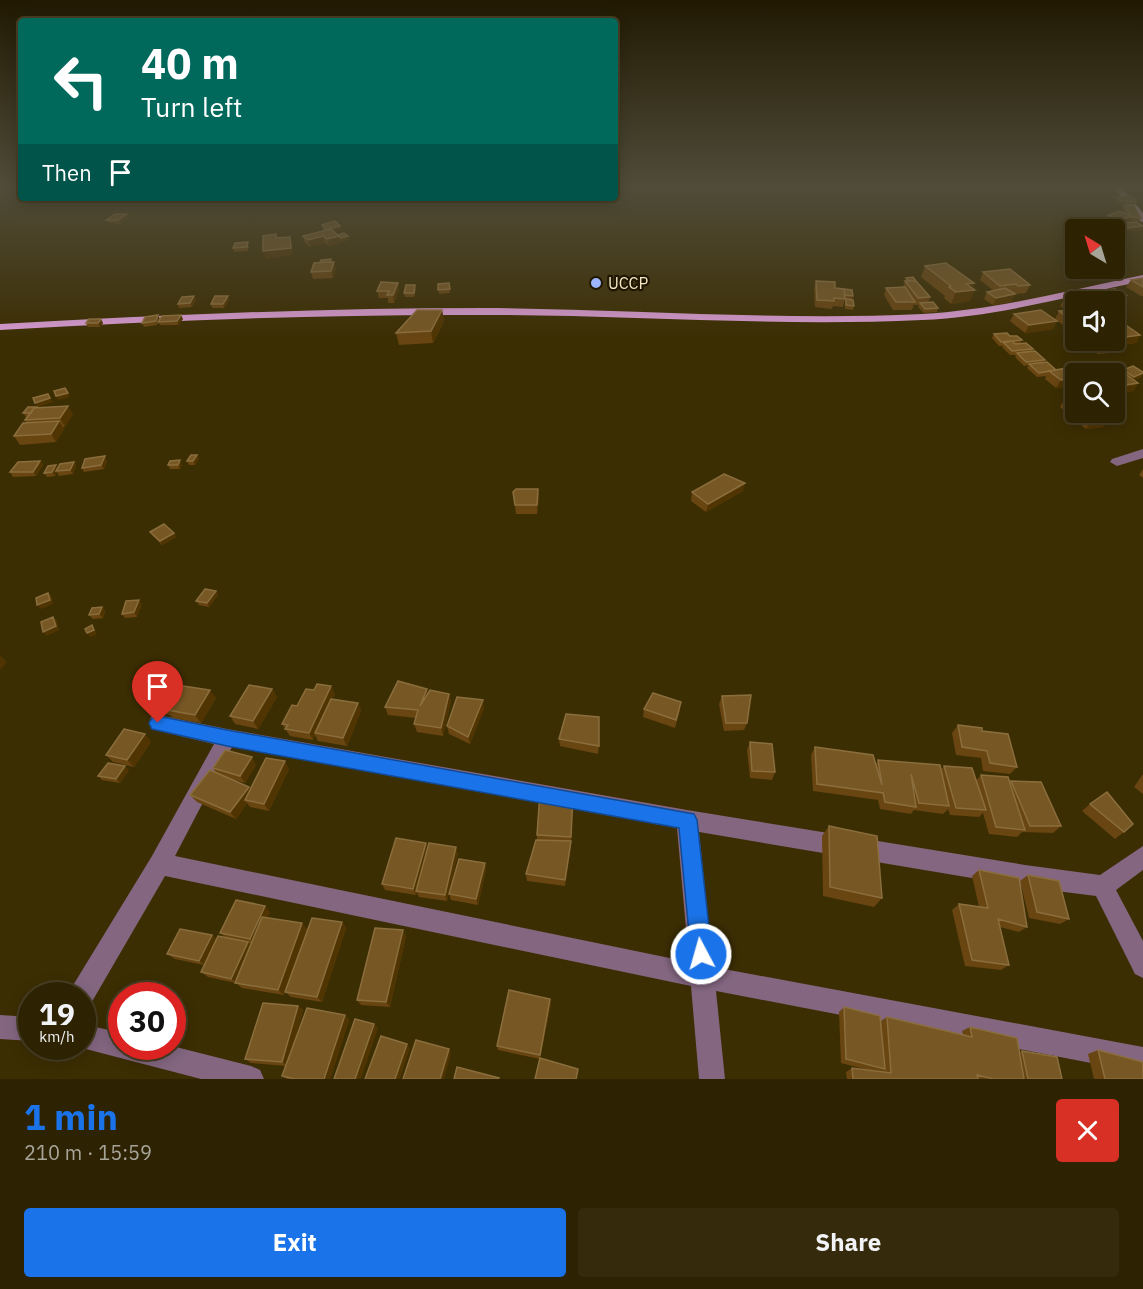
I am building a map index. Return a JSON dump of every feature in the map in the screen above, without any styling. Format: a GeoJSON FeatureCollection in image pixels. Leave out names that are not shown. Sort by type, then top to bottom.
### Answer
{"type":"FeatureCollection","features":[{"type":"Feature","properties":{"kind":"main road"},"geometry":{"type":"LineString","coordinates":[[0,327],[220,315],[383,311],[588,312],[777,318],[923,317],[979,311],[1143,279]]}},
{"type":"Feature","properties":{"kind":"street"},"geometry":{"type":"LineString","coordinates":[[1117,462],[1143,453]]}},
{"type":"Feature","properties":{"kind":"street"},"geometry":{"type":"LineString","coordinates":[[158,723],[227,738],[687,820],[1013,874],[1103,886],[1143,857]]}},
{"type":"Feature","properties":{"kind":"street"},"geometry":{"type":"LineString","coordinates":[[89,982],[160,864],[227,738]]}},
{"type":"Feature","properties":{"kind":"street"},"geometry":{"type":"LineString","coordinates":[[687,820],[704,977],[712,1079]]}},
{"type":"Feature","properties":{"kind":"street"},"geometry":{"type":"LineString","coordinates":[[160,864],[704,977],[1143,1060]]}},
{"type":"Feature","properties":{"kind":"street"},"geometry":{"type":"LineString","coordinates":[[1103,886],[1143,966]]}},
{"type":"Feature","properties":{"kind":"street"},"geometry":{"type":"LineString","coordinates":[[0,1027],[18,1028]]}},
{"type":"Feature","properties":{"kind":"street"},"geometry":{"type":"LineString","coordinates":[[175,1060],[251,1079]]}},
{"type":"Feature","properties":{"kind":"building"},"geometry":{"type":"Polygon","coordinates":[[[263,238],[290,238],[291,248],[263,251],[263,238]]]}},
{"type":"Feature","properties":{"kind":"building"},"geometry":{"type":"Polygon","coordinates":[[[248,242],[247,247],[233,248],[235,243],[248,242]]]}},
{"type":"Feature","properties":{"kind":"building"},"geometry":{"type":"Polygon","coordinates":[[[331,259],[330,262],[320,262],[321,260],[331,259]]]}},
{"type":"Feature","properties":{"kind":"building"},"geometry":{"type":"Polygon","coordinates":[[[334,262],[331,271],[311,272],[314,263],[334,262]]]}},
{"type":"Feature","properties":{"kind":"building"},"geometry":{"type":"Polygon","coordinates":[[[946,263],[974,283],[966,284],[975,290],[956,292],[925,266],[946,263]]]}},
{"type":"Feature","properties":{"kind":"building"},"geometry":{"type":"Polygon","coordinates":[[[1010,269],[1030,285],[1000,286],[983,272],[1010,269]]]}},
{"type":"Feature","properties":{"kind":"building"},"geometry":{"type":"Polygon","coordinates":[[[913,277],[916,281],[909,281],[906,278],[913,277]]]}},
{"type":"Feature","properties":{"kind":"building"},"geometry":{"type":"Polygon","coordinates":[[[1143,278],[1143,287],[1131,280],[1143,278]]]}},
{"type":"Feature","properties":{"kind":"building"},"geometry":{"type":"Polygon","coordinates":[[[816,281],[835,282],[835,288],[844,289],[845,299],[817,300],[816,281]]]}},
{"type":"Feature","properties":{"kind":"building"},"geometry":{"type":"Polygon","coordinates":[[[905,281],[916,281],[930,297],[918,298],[905,281]]]}},
{"type":"Feature","properties":{"kind":"building"},"geometry":{"type":"Polygon","coordinates":[[[381,282],[398,283],[393,295],[387,295],[389,291],[377,291],[381,282]]]}},
{"type":"Feature","properties":{"kind":"building"},"geometry":{"type":"Polygon","coordinates":[[[449,283],[450,289],[438,290],[438,284],[449,283]]]}},
{"type":"Feature","properties":{"kind":"building"},"geometry":{"type":"Polygon","coordinates":[[[406,285],[415,285],[414,293],[404,293],[406,285]]]}},
{"type":"Feature","properties":{"kind":"building"},"geometry":{"type":"Polygon","coordinates":[[[905,287],[915,302],[896,302],[886,288],[905,287]]]}},
{"type":"Feature","properties":{"kind":"building"},"geometry":{"type":"Polygon","coordinates":[[[1005,288],[1015,294],[996,298],[987,292],[1005,288]]]}},
{"type":"Feature","properties":{"kind":"building"},"geometry":{"type":"Polygon","coordinates":[[[844,289],[852,290],[853,296],[845,295],[844,289]]]}},
{"type":"Feature","properties":{"kind":"building"},"geometry":{"type":"Polygon","coordinates":[[[1115,289],[1119,291],[1096,291],[1115,289]]]}},
{"type":"Feature","properties":{"kind":"building"},"geometry":{"type":"Polygon","coordinates":[[[194,296],[190,303],[178,304],[182,297],[194,296]]]}},
{"type":"Feature","properties":{"kind":"building"},"geometry":{"type":"Polygon","coordinates":[[[215,296],[228,296],[223,304],[211,304],[215,296]]]}},
{"type":"Feature","properties":{"kind":"building"},"geometry":{"type":"Polygon","coordinates":[[[846,299],[853,300],[854,306],[846,305],[846,299]]]}},
{"type":"Feature","properties":{"kind":"building"},"geometry":{"type":"Polygon","coordinates":[[[933,302],[938,308],[925,309],[920,303],[933,302]]]}},
{"type":"Feature","properties":{"kind":"building"},"geometry":{"type":"Polygon","coordinates":[[[417,310],[442,310],[431,331],[396,333],[417,310]]]}},
{"type":"Feature","properties":{"kind":"building"},"geometry":{"type":"Polygon","coordinates":[[[1041,310],[1057,321],[1029,325],[1014,314],[1041,310]]]}},
{"type":"Feature","properties":{"kind":"building"},"geometry":{"type":"Polygon","coordinates":[[[158,315],[156,321],[142,323],[145,317],[158,315]]]}},
{"type":"Feature","properties":{"kind":"building"},"geometry":{"type":"Polygon","coordinates":[[[181,315],[177,321],[158,322],[162,316],[181,315]]]}},
{"type":"Feature","properties":{"kind":"building"},"geometry":{"type":"Polygon","coordinates":[[[89,319],[101,319],[98,323],[86,323],[89,319]]]}},
{"type":"Feature","properties":{"kind":"building"},"geometry":{"type":"Polygon","coordinates":[[[1125,324],[1140,335],[1125,337],[1125,324]]]}},
{"type":"Feature","properties":{"kind":"building"},"geometry":{"type":"Polygon","coordinates":[[[1007,333],[1022,340],[1012,341],[1015,344],[1026,343],[1033,349],[1012,351],[1004,343],[1011,341],[1001,342],[994,334],[1007,333]]]}},
{"type":"Feature","properties":{"kind":"building"},"geometry":{"type":"Polygon","coordinates":[[[1035,351],[1045,360],[1026,362],[1017,353],[1035,351]]]}},
{"type":"Feature","properties":{"kind":"building"},"geometry":{"type":"Polygon","coordinates":[[[1047,362],[1056,370],[1039,373],[1029,364],[1047,362]]]}},
{"type":"Feature","properties":{"kind":"building"},"geometry":{"type":"Polygon","coordinates":[[[1133,366],[1143,373],[1134,377],[1125,369],[1133,366]]]}},
{"type":"Feature","properties":{"kind":"building"},"geometry":{"type":"Polygon","coordinates":[[[1065,368],[1065,379],[1061,380],[1049,371],[1065,368]]]}},
{"type":"Feature","properties":{"kind":"building"},"geometry":{"type":"Polygon","coordinates":[[[1125,374],[1138,383],[1125,385],[1125,374]]]}},
{"type":"Feature","properties":{"kind":"building"},"geometry":{"type":"Polygon","coordinates":[[[65,388],[68,393],[56,396],[54,391],[65,388]]]}},
{"type":"Feature","properties":{"kind":"building"},"geometry":{"type":"Polygon","coordinates":[[[48,394],[50,398],[35,403],[33,398],[48,394]]]}},
{"type":"Feature","properties":{"kind":"building"},"geometry":{"type":"Polygon","coordinates":[[[68,406],[60,418],[25,420],[34,408],[68,406]]]}},
{"type":"Feature","properties":{"kind":"building"},"geometry":{"type":"Polygon","coordinates":[[[28,407],[38,407],[34,408],[31,413],[23,413],[28,407]]]}},
{"type":"Feature","properties":{"kind":"building"},"geometry":{"type":"Polygon","coordinates":[[[59,421],[51,434],[14,436],[23,423],[59,421]]]}},
{"type":"Feature","properties":{"kind":"building"},"geometry":{"type":"Polygon","coordinates":[[[191,455],[197,455],[193,461],[187,461],[191,455]]]}},
{"type":"Feature","properties":{"kind":"building"},"geometry":{"type":"Polygon","coordinates":[[[105,456],[101,465],[82,468],[85,459],[105,456]]]}},
{"type":"Feature","properties":{"kind":"building"},"geometry":{"type":"Polygon","coordinates":[[[180,460],[178,465],[168,465],[170,461],[180,460]]]}},
{"type":"Feature","properties":{"kind":"building"},"geometry":{"type":"Polygon","coordinates":[[[40,461],[33,472],[10,472],[18,462],[40,461]]]}},
{"type":"Feature","properties":{"kind":"building"},"geometry":{"type":"Polygon","coordinates":[[[74,462],[70,470],[56,471],[60,464],[74,462]]]}},
{"type":"Feature","properties":{"kind":"building"},"geometry":{"type":"Polygon","coordinates":[[[56,465],[52,472],[44,473],[48,466],[56,465]]]}},
{"type":"Feature","properties":{"kind":"building"},"geometry":{"type":"Polygon","coordinates":[[[724,474],[745,483],[708,504],[692,492],[724,474]]]}},
{"type":"Feature","properties":{"kind":"building"},"geometry":{"type":"Polygon","coordinates":[[[516,489],[538,489],[537,505],[515,505],[513,492],[516,489]]]}},
{"type":"Feature","properties":{"kind":"building"},"geometry":{"type":"Polygon","coordinates":[[[164,524],[174,533],[160,541],[150,532],[164,524]]]}},
{"type":"Feature","properties":{"kind":"building"},"geometry":{"type":"Polygon","coordinates":[[[205,589],[216,591],[207,603],[196,601],[205,589]]]}},
{"type":"Feature","properties":{"kind":"building"},"geometry":{"type":"Polygon","coordinates":[[[48,593],[50,600],[37,605],[36,598],[48,593]]]}},
{"type":"Feature","properties":{"kind":"building"},"geometry":{"type":"Polygon","coordinates":[[[139,600],[134,612],[122,614],[126,601],[139,600]]]}},
{"type":"Feature","properties":{"kind":"building"},"geometry":{"type":"Polygon","coordinates":[[[102,607],[99,614],[89,615],[92,608],[102,607]]]}},
{"type":"Feature","properties":{"kind":"building"},"geometry":{"type":"Polygon","coordinates":[[[53,617],[56,626],[43,632],[41,622],[53,617]]]}},
{"type":"Feature","properties":{"kind":"building"},"geometry":{"type":"Polygon","coordinates":[[[92,625],[94,630],[87,633],[85,629],[92,625]]]}},
{"type":"Feature","properties":{"kind":"building"},"geometry":{"type":"Polygon","coordinates":[[[398,681],[427,689],[420,706],[430,690],[449,694],[441,728],[414,724],[418,710],[385,707],[398,681]]]}},
{"type":"Feature","properties":{"kind":"building"},"geometry":{"type":"Polygon","coordinates":[[[317,684],[331,686],[309,733],[285,729],[288,725],[282,724],[292,705],[297,706],[306,689],[314,690],[317,684]]]}},
{"type":"Feature","properties":{"kind":"building"},"geometry":{"type":"Polygon","coordinates":[[[249,685],[272,689],[253,721],[230,716],[249,685]]]}},
{"type":"Feature","properties":{"kind":"building"},"geometry":{"type":"Polygon","coordinates":[[[183,686],[210,690],[195,715],[167,710],[183,686]]]}},
{"type":"Feature","properties":{"kind":"building"},"geometry":{"type":"Polygon","coordinates":[[[170,689],[180,690],[174,700],[164,697],[170,689]]]}},
{"type":"Feature","properties":{"kind":"building"},"geometry":{"type":"Polygon","coordinates":[[[653,693],[681,702],[676,720],[644,709],[653,693]]]}},
{"type":"Feature","properties":{"kind":"building"},"geometry":{"type":"Polygon","coordinates":[[[751,695],[747,723],[726,723],[722,696],[751,695]]]}},
{"type":"Feature","properties":{"kind":"building"},"geometry":{"type":"Polygon","coordinates":[[[457,697],[483,700],[468,737],[447,726],[457,697]]]}},
{"type":"Feature","properties":{"kind":"building"},"geometry":{"type":"Polygon","coordinates":[[[331,699],[358,703],[343,738],[315,733],[331,699]]]}},
{"type":"Feature","properties":{"kind":"building"},"geometry":{"type":"Polygon","coordinates":[[[161,700],[173,701],[167,712],[155,710],[161,700]]]}},
{"type":"Feature","properties":{"kind":"building"},"geometry":{"type":"Polygon","coordinates":[[[566,714],[599,717],[599,746],[559,739],[566,714]]]}},
{"type":"Feature","properties":{"kind":"building"},"geometry":{"type":"Polygon","coordinates":[[[958,725],[1008,734],[1017,767],[990,763],[987,751],[962,747],[958,725]]]}},
{"type":"Feature","properties":{"kind":"building"},"geometry":{"type":"Polygon","coordinates":[[[124,729],[145,734],[127,760],[106,755],[124,729]]]}},
{"type":"Feature","properties":{"kind":"building"},"geometry":{"type":"Polygon","coordinates":[[[750,742],[772,744],[775,772],[752,771],[750,742]]]}},
{"type":"Feature","properties":{"kind":"building"},"geometry":{"type":"Polygon","coordinates":[[[815,747],[873,755],[882,785],[878,760],[940,765],[949,806],[919,803],[911,774],[916,807],[885,802],[883,793],[817,784],[815,747]]]}},
{"type":"Feature","properties":{"kind":"building"},"geometry":{"type":"Polygon","coordinates":[[[225,750],[252,757],[240,776],[213,768],[225,750]]]}},
{"type":"Feature","properties":{"kind":"building"},"geometry":{"type":"Polygon","coordinates":[[[266,758],[285,761],[264,804],[245,800],[266,758]]]}},
{"type":"Feature","properties":{"kind":"building"},"geometry":{"type":"Polygon","coordinates":[[[108,763],[125,766],[116,779],[98,776],[108,763]]]}},
{"type":"Feature","properties":{"kind":"building"},"geometry":{"type":"Polygon","coordinates":[[[944,766],[972,768],[986,810],[956,808],[944,766]]]}},
{"type":"Feature","properties":{"kind":"building"},"geometry":{"type":"Polygon","coordinates":[[[210,770],[249,787],[230,812],[190,795],[210,770]]]}},
{"type":"Feature","properties":{"kind":"building"},"geometry":{"type":"Polygon","coordinates":[[[981,775],[1008,777],[1025,830],[996,827],[981,775]]]}},
{"type":"Feature","properties":{"kind":"building"},"geometry":{"type":"Polygon","coordinates":[[[1011,781],[1041,782],[1061,826],[1030,826],[1011,781]]]}},
{"type":"Feature","properties":{"kind":"building"},"geometry":{"type":"Polygon","coordinates":[[[1107,792],[1133,824],[1124,832],[1090,804],[1107,792]]]}},
{"type":"Feature","properties":{"kind":"building"},"geometry":{"type":"Polygon","coordinates":[[[540,793],[573,794],[571,837],[537,835],[540,793]]]}},
{"type":"Feature","properties":{"kind":"building"},"geometry":{"type":"Polygon","coordinates":[[[829,826],[877,836],[882,898],[830,887],[829,826]]]}},
{"type":"Feature","properties":{"kind":"building"},"geometry":{"type":"Polygon","coordinates":[[[396,838],[426,843],[413,889],[382,884],[396,838]]]}},
{"type":"Feature","properties":{"kind":"building"},"geometry":{"type":"Polygon","coordinates":[[[536,840],[571,841],[565,880],[526,874],[536,840]]]}},
{"type":"Feature","properties":{"kind":"building"},"geometry":{"type":"Polygon","coordinates":[[[429,843],[456,847],[445,895],[416,891],[429,843]]]}},
{"type":"Feature","properties":{"kind":"building"},"geometry":{"type":"Polygon","coordinates":[[[459,859],[485,863],[476,899],[449,894],[459,859]]]}},
{"type":"Feature","properties":{"kind":"building"},"geometry":{"type":"Polygon","coordinates":[[[979,870],[1019,878],[1027,927],[998,919],[1009,965],[972,960],[959,904],[988,908],[979,870]]]}},
{"type":"Feature","properties":{"kind":"building"},"geometry":{"type":"Polygon","coordinates":[[[1028,875],[1059,881],[1069,919],[1037,912],[1028,875]]]}},
{"type":"Feature","properties":{"kind":"building"},"geometry":{"type":"Polygon","coordinates":[[[236,900],[265,906],[250,939],[220,933],[236,900]]]}},
{"type":"Feature","properties":{"kind":"building"},"geometry":{"type":"Polygon","coordinates":[[[262,917],[302,923],[278,990],[235,983],[262,917]]]}},
{"type":"Feature","properties":{"kind":"building"},"geometry":{"type":"Polygon","coordinates":[[[312,918],[342,922],[317,997],[285,992],[312,918]]]}},
{"type":"Feature","properties":{"kind":"building"},"geometry":{"type":"Polygon","coordinates":[[[375,928],[403,930],[386,1002],[357,1000],[375,928]]]}},
{"type":"Feature","properties":{"kind":"building"},"geometry":{"type":"Polygon","coordinates":[[[180,929],[212,935],[199,961],[167,954],[180,929]]]}},
{"type":"Feature","properties":{"kind":"building"},"geometry":{"type":"Polygon","coordinates":[[[218,936],[248,942],[231,979],[201,972],[218,936]]]}},
{"type":"Feature","properties":{"kind":"building"},"geometry":{"type":"Polygon","coordinates":[[[509,990],[550,999],[540,1055],[497,1046],[509,990]]]}},
{"type":"Feature","properties":{"kind":"building"},"geometry":{"type":"Polygon","coordinates":[[[263,1003],[298,1006],[282,1062],[245,1059],[263,1003]]]}},
{"type":"Feature","properties":{"kind":"building"},"geometry":{"type":"Polygon","coordinates":[[[844,1007],[880,1016],[885,1069],[846,1059],[844,1007]]]}},
{"type":"Feature","properties":{"kind":"building"},"geometry":{"type":"Polygon","coordinates":[[[307,1008],[345,1015],[324,1079],[295,1079],[282,1076],[307,1008]]]}},
{"type":"Feature","properties":{"kind":"building"},"geometry":{"type":"Polygon","coordinates":[[[887,1017],[972,1037],[970,1027],[1017,1038],[1024,1079],[994,1079],[977,1075],[978,1079],[853,1079],[852,1068],[891,1073],[887,1017]]]}},
{"type":"Feature","properties":{"kind":"building"},"geometry":{"type":"Polygon","coordinates":[[[355,1019],[374,1024],[355,1079],[334,1079],[355,1019]]]}},
{"type":"Feature","properties":{"kind":"building"},"geometry":{"type":"Polygon","coordinates":[[[381,1036],[407,1044],[395,1079],[365,1079],[381,1036]]]}},
{"type":"Feature","properties":{"kind":"building"},"geometry":{"type":"Polygon","coordinates":[[[416,1040],[449,1049],[440,1079],[403,1079],[416,1040]]]}},
{"type":"Feature","properties":{"kind":"building"},"geometry":{"type":"Polygon","coordinates":[[[1098,1050],[1143,1062],[1143,1079],[1105,1079],[1098,1050]]]}},
{"type":"Feature","properties":{"kind":"building"},"geometry":{"type":"Polygon","coordinates":[[[1022,1051],[1057,1057],[1062,1079],[1028,1079],[1022,1051]]]}},
{"type":"Feature","properties":{"kind":"building"},"geometry":{"type":"Polygon","coordinates":[[[540,1058],[578,1069],[576,1079],[535,1079],[540,1058]]]}},
{"type":"Feature","properties":{"kind":"building"},"geometry":{"type":"Polygon","coordinates":[[[457,1067],[499,1078],[454,1079],[457,1067]]]}},
{"type":"Feature","properties":{"kind":"place","name":"UCCP"},"geometry":{"type":"Point","coordinates":[596,283]}},
{"type":"Feature","properties":{"kind":"route"},"geometry":{"type":"LineString","coordinates":[[158,723],[227,738],[687,820],[701,954]]}}]}
